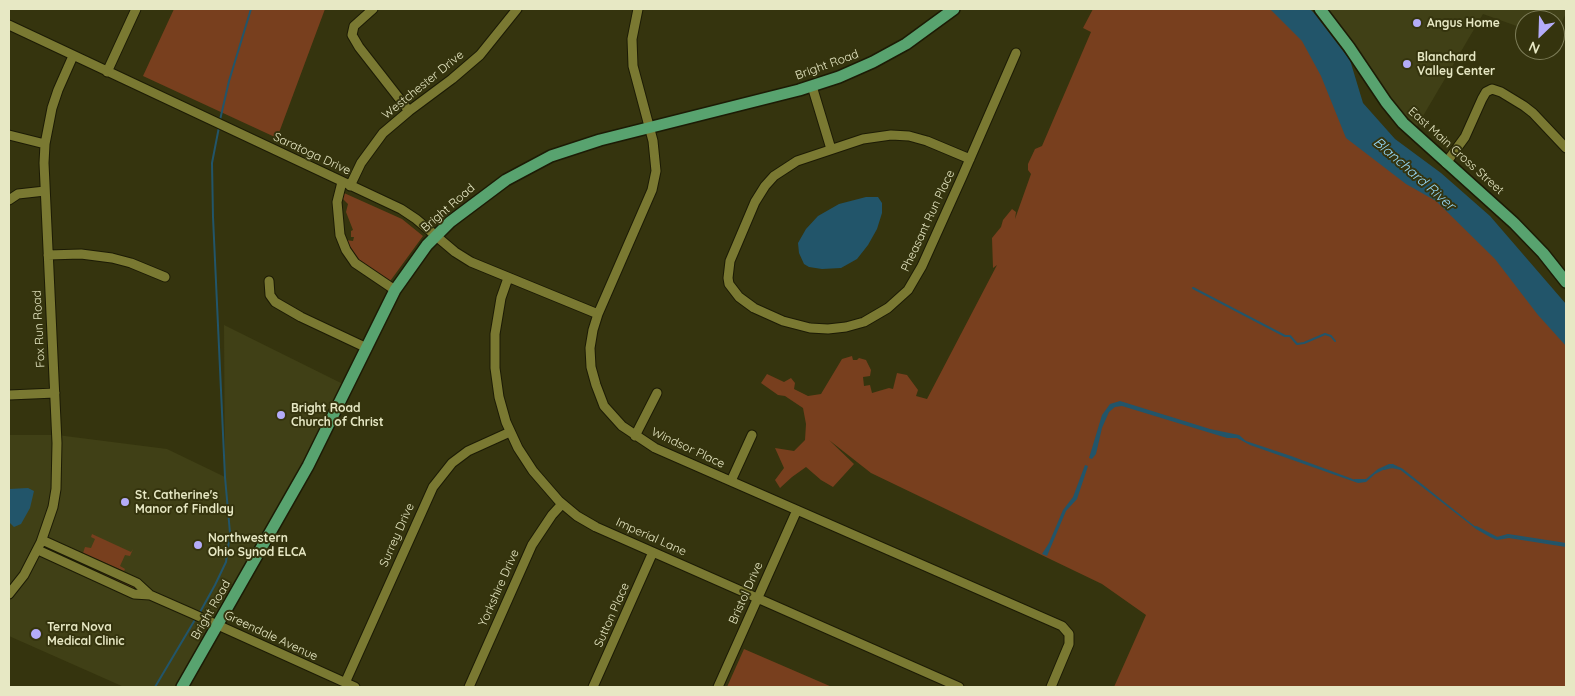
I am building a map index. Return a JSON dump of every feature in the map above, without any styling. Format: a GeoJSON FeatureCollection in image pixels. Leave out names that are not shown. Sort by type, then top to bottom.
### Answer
{"type":"FeatureCollection","features":[{"type":"Feature","properties":{"kind":"main road","name":"Bright Road"},"geometry":{"type":"LineString","coordinates":[[182,687],[308,466],[395,290],[435,235],[491,190],[534,164],[578,146],[812,86],[856,70],[890,53],[922,33],[954,9]]}},
{"type":"Feature","properties":{"kind":"main road","name":"East Main Cross Street"},"geometry":{"type":"LineString","coordinates":[[1320,9],[1349,47],[1394,113],[1413,133],[1514,223],[1544,253],[1566,282]]}},
{"type":"Feature","properties":{"kind":"street"},"geometry":{"type":"LineString","coordinates":[[107,72],[136,9]]}},
{"type":"Feature","properties":{"kind":"street"},"geometry":{"type":"LineString","coordinates":[[373,9],[357,22],[352,30],[352,35],[359,47],[409,111]]}},
{"type":"Feature","properties":{"kind":"street","name":"Westchester Drive"},"geometry":{"type":"LineString","coordinates":[[395,290],[355,263],[346,250],[340,235],[337,202],[346,184],[377,140],[409,111],[452,79],[480,55],[517,9]]}},
{"type":"Feature","properties":{"kind":"street","name":"Windsor Place"},"geometry":{"type":"LineString","coordinates":[[638,9],[632,38],[633,66],[656,158],[656,171],[652,190],[598,314],[593,330],[590,348],[592,367],[596,385],[609,413],[635,436],[655,448],[1062,626],[1069,634],[1069,644],[1052,687]]}},
{"type":"Feature","properties":{"kind":"street","name":"Saratoga Drive"},"geometry":{"type":"LineString","coordinates":[[9,25],[409,214],[463,258],[598,314]]}},
{"type":"Feature","properties":{"kind":"street","name":"Pheasant Run Place"},"geometry":{"type":"LineString","coordinates":[[970,160],[927,141],[900,135],[873,137],[831,149],[789,165],[774,176],[755,202],[730,261],[728,271],[729,284],[733,291],[746,303],[783,321],[819,329],[837,328],[864,322],[888,308],[908,290],[922,266],[970,160],[1016,53]]}},
{"type":"Feature","properties":{"kind":"street","name":"Fox Run Road"},"geometry":{"type":"LineString","coordinates":[[9,594],[24,575],[38,550],[56,489],[57,452],[45,191],[45,144],[52,108],[73,56]]}},
{"type":"Feature","properties":{"kind":"street"},"geometry":{"type":"LineString","coordinates":[[812,86],[831,149]]}},
{"type":"Feature","properties":{"kind":"street"},"geometry":{"type":"LineString","coordinates":[[1446,163],[1465,137],[1486,92],[1492,89],[1506,94],[1533,113],[1566,148]]}},
{"type":"Feature","properties":{"kind":"street"},"geometry":{"type":"LineString","coordinates":[[9,135],[45,144]]}},
{"type":"Feature","properties":{"kind":"street"},"geometry":{"type":"LineString","coordinates":[[9,200],[18,194],[45,191]]}},
{"type":"Feature","properties":{"kind":"street"},"geometry":{"type":"LineString","coordinates":[[48,255],[81,254],[112,258],[165,277]]}},
{"type":"Feature","properties":{"kind":"street","name":"Imperial Lane"},"geometry":{"type":"LineString","coordinates":[[508,278],[499,311],[494,352],[499,397],[510,432],[533,471],[562,504],[577,516],[596,527],[959,687]]}},
{"type":"Feature","properties":{"kind":"street"},"geometry":{"type":"LineString","coordinates":[[269,281],[270,295],[283,308],[367,348]]}},
{"type":"Feature","properties":{"kind":"street"},"geometry":{"type":"LineString","coordinates":[[9,395],[54,393]]}},
{"type":"Feature","properties":{"kind":"street"},"geometry":{"type":"LineString","coordinates":[[635,436],[657,393]]}},
{"type":"Feature","properties":{"kind":"street","name":"Surrey Drive"},"geometry":{"type":"LineString","coordinates":[[345,683],[433,488],[452,463],[468,451],[510,432]]}},
{"type":"Feature","properties":{"kind":"street"},"geometry":{"type":"LineString","coordinates":[[731,482],[752,435]]}},
{"type":"Feature","properties":{"kind":"street","name":"Yorkshire Drive"},"geometry":{"type":"LineString","coordinates":[[468,687],[532,545],[552,515],[562,504]]}},
{"type":"Feature","properties":{"kind":"street","name":"Bristol Drive"},"geometry":{"type":"LineString","coordinates":[[718,687],[797,510]]}},
{"type":"Feature","properties":{"kind":"street","name":"Greendale Avenue"},"geometry":{"type":"LineString","coordinates":[[42,540],[138,584],[150,595]]}},
{"type":"Feature","properties":{"kind":"street","name":"Greendale Avenue"},"geometry":{"type":"LineString","coordinates":[[38,550],[134,594],[150,595],[191,612],[355,687]]}},
{"type":"Feature","properties":{"kind":"street","name":"Sutton Place"},"geometry":{"type":"LineString","coordinates":[[593,687],[653,552]]}},
{"type":"Feature","properties":{"kind":"shaded area"},"geometry":{"type":"Polygon","coordinates":[[[174,9],[325,9],[277,138],[143,76],[174,9]]]}},
{"type":"Feature","properties":{"kind":"shaded area"},"geometry":{"type":"Polygon","coordinates":[[[1093,9],[1286,9],[1358,126],[1566,324],[1566,687],[1114,687],[1146,615],[1102,584],[871,473],[829,440],[854,464],[833,487],[821,480],[806,467],[780,488],[775,480],[784,468],[775,448],[794,451],[805,440],[806,424],[803,408],[785,396],[778,395],[761,383],[767,374],[784,382],[791,378],[795,383],[794,389],[808,396],[821,394],[842,359],[852,356],[853,360],[859,358],[866,360],[871,370],[870,376],[863,377],[864,386],[870,385],[872,393],[889,388],[893,389],[897,373],[907,375],[918,390],[916,396],[927,399],[997,265],[993,268],[992,238],[1012,209],[1016,212],[1015,219],[1031,174],[1028,170],[1028,164],[1035,149],[1042,146],[1091,32],[1083,28],[1093,9]]]}},
{"type":"Feature","properties":{"kind":"shaded area","name":"Blanchard Valley Center"},"geometry":{"type":"Polygon","coordinates":[[[1320,9],[1566,9],[1565,15],[1565,10],[1515,10],[1515,25],[1483,14],[1413,133],[1320,9]]]}},
{"type":"Feature","properties":{"kind":"shaded area"},"geometry":{"type":"Polygon","coordinates":[[[344,193],[402,219],[423,236],[388,284],[359,261],[345,240],[353,241],[354,237],[351,237],[351,231],[353,230],[346,212],[348,204],[342,198],[344,193]]]}},
{"type":"Feature","properties":{"kind":"shaded area"},"geometry":{"type":"Polygon","coordinates":[[[224,325],[349,387],[182,687],[124,687],[9,636],[9,435],[57,435],[167,449],[225,477],[224,325]]]}},
{"type":"Feature","properties":{"kind":"shaded area"},"geometry":{"type":"Polygon","coordinates":[[[92,534],[131,552],[133,549],[130,556],[125,555],[120,566],[125,569],[124,571],[83,553],[85,547],[91,548],[95,539],[91,537],[92,534]]]}},
{"type":"Feature","properties":{"kind":"shaded area"},"geometry":{"type":"Polygon","coordinates":[[[80,561],[137,586],[137,590],[135,591],[77,565],[80,561]]]}},
{"type":"Feature","properties":{"kind":"shaded area"},"geometry":{"type":"Polygon","coordinates":[[[744,649],[832,687],[727,687],[744,649]]]}},
{"type":"Feature","properties":{"kind":"water","name":"Blanchard River"},"geometry":{"type":"Polygon","coordinates":[[[1270,9],[1310,9],[1314,13],[1350,60],[1363,103],[1395,139],[1441,173],[1490,216],[1566,304],[1566,346],[1538,315],[1495,259],[1436,201],[1406,184],[1346,138],[1321,76],[1302,41],[1270,9]]]}},
{"type":"Feature","properties":{"kind":"water"},"geometry":{"type":"Polygon","coordinates":[[[866,197],[878,197],[882,203],[882,213],[877,229],[857,259],[841,268],[822,269],[809,267],[804,264],[799,253],[798,243],[806,229],[818,216],[839,204],[866,197]]]}},
{"type":"Feature","properties":{"kind":"water"},"geometry":{"type":"Polygon","coordinates":[[[1120,401],[1210,429],[1239,435],[1246,441],[1358,481],[1366,479],[1378,469],[1393,464],[1403,469],[1477,528],[1497,538],[1509,536],[1564,544],[1566,547],[1509,538],[1497,540],[1490,537],[1476,529],[1398,468],[1391,466],[1375,474],[1366,482],[1358,483],[1250,445],[1237,438],[1227,438],[1122,406],[1115,407],[1109,412],[1102,428],[1096,454],[1092,459],[1089,458],[1102,415],[1110,404],[1120,401]]]}},
{"type":"Feature","properties":{"kind":"water"},"geometry":{"type":"Polygon","coordinates":[[[1085,465],[1088,466],[1077,499],[1066,511],[1047,556],[1042,554],[1049,543],[1063,510],[1073,497],[1085,465]]]}},
{"type":"Feature","properties":{"kind":"water"},"geometry":{"type":"Polygon","coordinates":[[[28,488],[34,491],[30,508],[21,524],[14,527],[9,522],[9,489],[28,488]]]}},
{"type":"Feature","properties":{"kind":"waterway"},"geometry":{"type":"LineString","coordinates":[[220,120],[229,81],[251,9]]}},
{"type":"Feature","properties":{"kind":"waterway"},"geometry":{"type":"LineString","coordinates":[[199,614],[226,562],[230,533],[225,477],[213,217],[212,163],[219,127]]}},
{"type":"Feature","properties":{"kind":"waterway"},"geometry":{"type":"LineString","coordinates":[[1193,288],[1285,336],[1290,336],[1297,344],[1325,334],[1331,336],[1335,341]]}},
{"type":"Feature","properties":{"kind":"waterway"},"geometry":{"type":"LineString","coordinates":[[1384,469],[1392,467],[1401,469]]}},
{"type":"Feature","properties":{"kind":"waterway"},"geometry":{"type":"LineString","coordinates":[[1355,480],[1365,480]]}},
{"type":"Feature","properties":{"kind":"waterway"},"geometry":{"type":"LineString","coordinates":[[1476,527],[1497,538],[1508,535],[1566,544]]}},
{"type":"Feature","properties":{"kind":"waterway"},"geometry":{"type":"LineString","coordinates":[[155,687],[196,618]]}},
{"type":"Feature","properties":{"kind":"place","name":"Angus Home"},"geometry":{"type":"Point","coordinates":[1417,23]}},
{"type":"Feature","properties":{"kind":"place","name":"Blanchard Valley Center"},"geometry":{"type":"Point","coordinates":[1407,64]}},
{"type":"Feature","properties":{"kind":"place","name":"Bright Road Church of Christ"},"geometry":{"type":"Point","coordinates":[281,415]}},
{"type":"Feature","properties":{"kind":"place","name":"St. Catherine's Manor of Findlay"},"geometry":{"type":"Point","coordinates":[125,502]}},
{"type":"Feature","properties":{"kind":"place","name":"Northwestern Ohio Synod ELCA"},"geometry":{"type":"Point","coordinates":[198,545]}},
{"type":"Feature","properties":{"kind":"place","name":"Terra Nova Medical Clinic"},"geometry":{"type":"Point","coordinates":[36,634]}}]}
